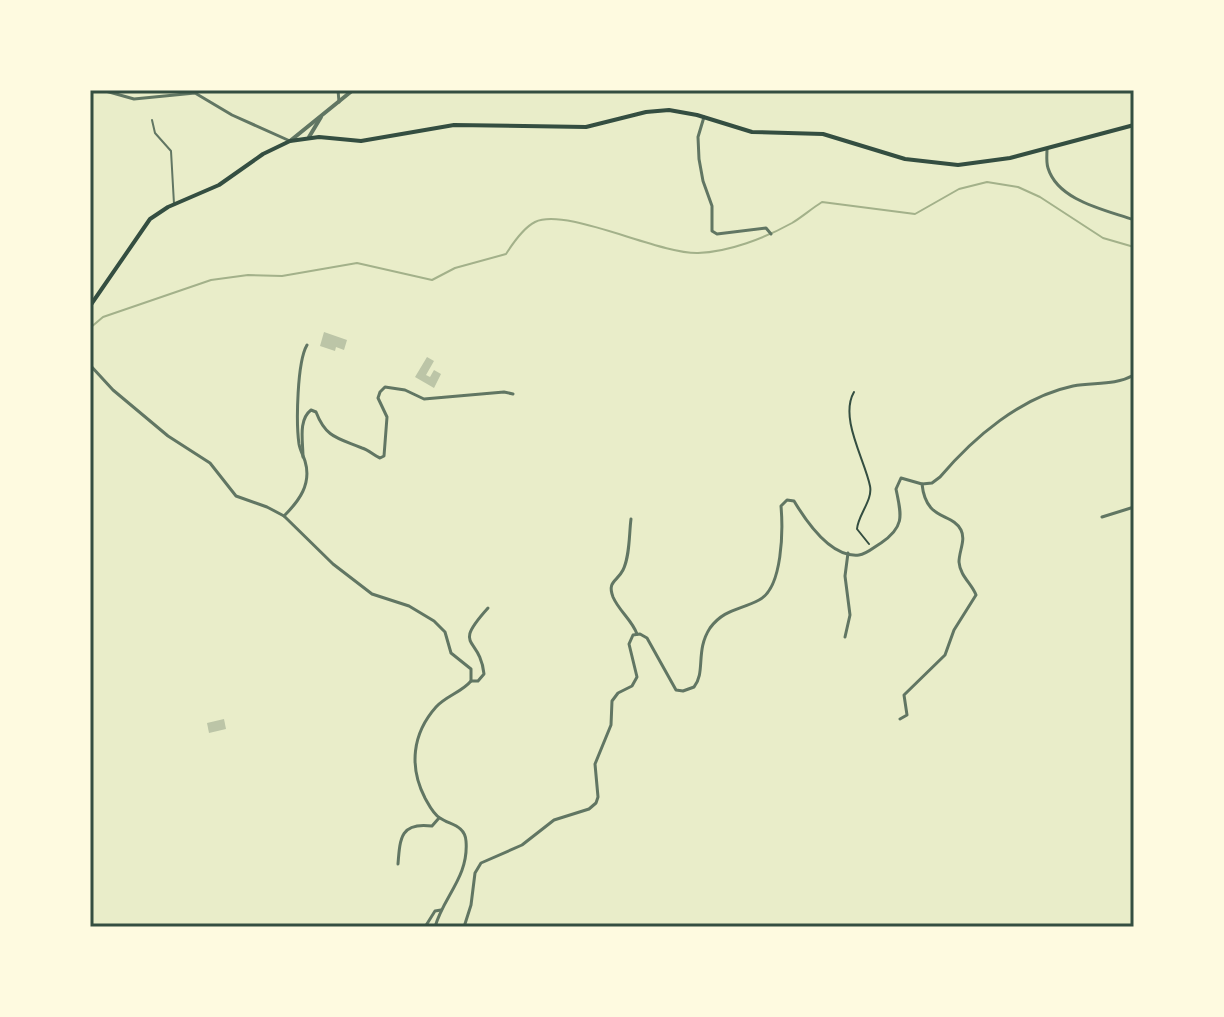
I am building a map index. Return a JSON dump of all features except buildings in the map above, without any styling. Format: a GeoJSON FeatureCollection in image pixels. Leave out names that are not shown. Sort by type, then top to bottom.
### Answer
{"type":"FeatureCollection","features":[{"type":"Feature","properties":{"kind":"main road"},"geometry":{"type":"LineString","coordinates":[[90,306],[150,219],[219,185],[263,154],[290,141],[309,137],[361,141],[454,125],[586,127],[657,111],[676,111],[752,132],[823,134],[890,156],[958,165],[996,161],[1134,125]]}},
{"type":"Feature","properties":{"kind":"street"},"geometry":{"type":"LineString","coordinates":[[90,92],[100,90],[134,99],[195,93],[232,115],[290,141],[353,90]]}},
{"type":"Feature","properties":{"kind":"street"},"geometry":{"type":"LineString","coordinates":[[338,90],[339,102]]}},
{"type":"Feature","properties":{"kind":"street"},"geometry":{"type":"LineString","coordinates":[[704,117],[698,137],[699,159],[712,206],[712,231],[717,234],[766,228],[770,232]]}},
{"type":"Feature","properties":{"kind":"street"},"geometry":{"type":"LineString","coordinates":[[309,137],[321,118]]}},
{"type":"Feature","properties":{"kind":"street"},"geometry":{"type":"LineString","coordinates":[[321,118],[319,128],[329,139]]}},
{"type":"Feature","properties":{"kind":"street"},"geometry":{"type":"LineString","coordinates":[[307,126],[309,137]]}},
{"type":"Feature","properties":{"kind":"street"},"geometry":{"type":"LineString","coordinates":[[1047,148],[1047,167],[1066,192],[1086,204],[1134,220]]}},
{"type":"Feature","properties":{"kind":"street"},"geometry":{"type":"LineString","coordinates":[[284,516],[303,494],[307,472],[299,446],[300,366],[307,345]]}},
{"type":"Feature","properties":{"kind":"street"},"geometry":{"type":"LineString","coordinates":[[90,365],[113,390],[168,436],[210,463],[236,496],[284,516],[333,564],[366,590],[382,599],[409,606],[434,621],[445,632],[451,653],[471,669],[471,681]]}},
{"type":"Feature","properties":{"kind":"street"},"geometry":{"type":"LineString","coordinates":[[631,519],[624,567],[610,587],[617,605],[637,634],[647,638],[667,669],[672,685],[680,691],[694,687],[699,676],[700,649],[714,623],[731,609],[761,599],[773,582],[783,540],[781,506],[787,500],[794,501],[808,525],[821,539],[848,553],[860,555],[893,533],[900,522],[901,509],[896,489],[899,481],[905,478],[922,484],[932,483],[996,423],[1050,393],[1076,386],[1112,384],[1134,375]]}},
{"type":"Feature","properties":{"kind":"street"},"geometry":{"type":"LineString","coordinates":[[303,457],[303,424],[311,410],[316,412],[323,429],[335,437],[380,458],[384,456],[387,417],[378,398],[385,387],[405,390],[424,399],[504,392],[513,394]]}},
{"type":"Feature","properties":{"kind":"street"},"geometry":{"type":"LineString","coordinates":[[900,719],[907,713],[904,695],[945,655],[954,630],[976,595],[960,570],[961,529],[934,512],[922,484]]}},
{"type":"Feature","properties":{"kind":"street"},"geometry":{"type":"LineString","coordinates":[[1102,517],[1134,507]]}},
{"type":"Feature","properties":{"kind":"street"},"geometry":{"type":"LineString","coordinates":[[845,637],[850,615],[845,576],[848,553]]}},
{"type":"Feature","properties":{"kind":"street"},"geometry":{"type":"LineString","coordinates":[[435,927],[441,910],[456,888],[466,840],[458,826],[439,818],[427,802],[418,781],[415,748],[435,708],[484,674],[482,662],[469,641],[470,629],[488,608]]}},
{"type":"Feature","properties":{"kind":"street"},"geometry":{"type":"LineString","coordinates":[[464,927],[475,873],[481,863],[522,845],[554,820],[589,809],[596,803],[595,764],[611,725],[612,701],[618,693],[632,686],[637,677],[629,644],[633,635],[637,634]]}},
{"type":"Feature","properties":{"kind":"street"},"geometry":{"type":"LineString","coordinates":[[398,864],[400,840],[408,829],[418,824],[432,826],[439,818]]}},
{"type":"Feature","properties":{"kind":"street"},"geometry":{"type":"LineString","coordinates":[[425,927],[435,911],[441,910]]}},
{"type":"Feature","properties":{"kind":"lane"},"geometry":{"type":"LineString","coordinates":[[152,120],[155,133],[171,151],[174,205]]}},
{"type":"Feature","properties":{"kind":"path"},"geometry":{"type":"LineString","coordinates":[[854,392],[850,401],[852,429],[871,489],[857,529],[873,548]]}},
{"type":"Feature","properties":{"kind":"waterway"},"geometry":{"type":"LineString","coordinates":[[90,328],[103,317],[211,280],[248,275],[282,276],[357,263],[432,280],[455,268],[506,254],[526,228],[549,219],[590,225],[681,251],[710,252],[770,234],[822,202],[915,214],[959,189],[987,182],[1018,187],[1040,197],[1103,238],[1134,247]]}}]}
